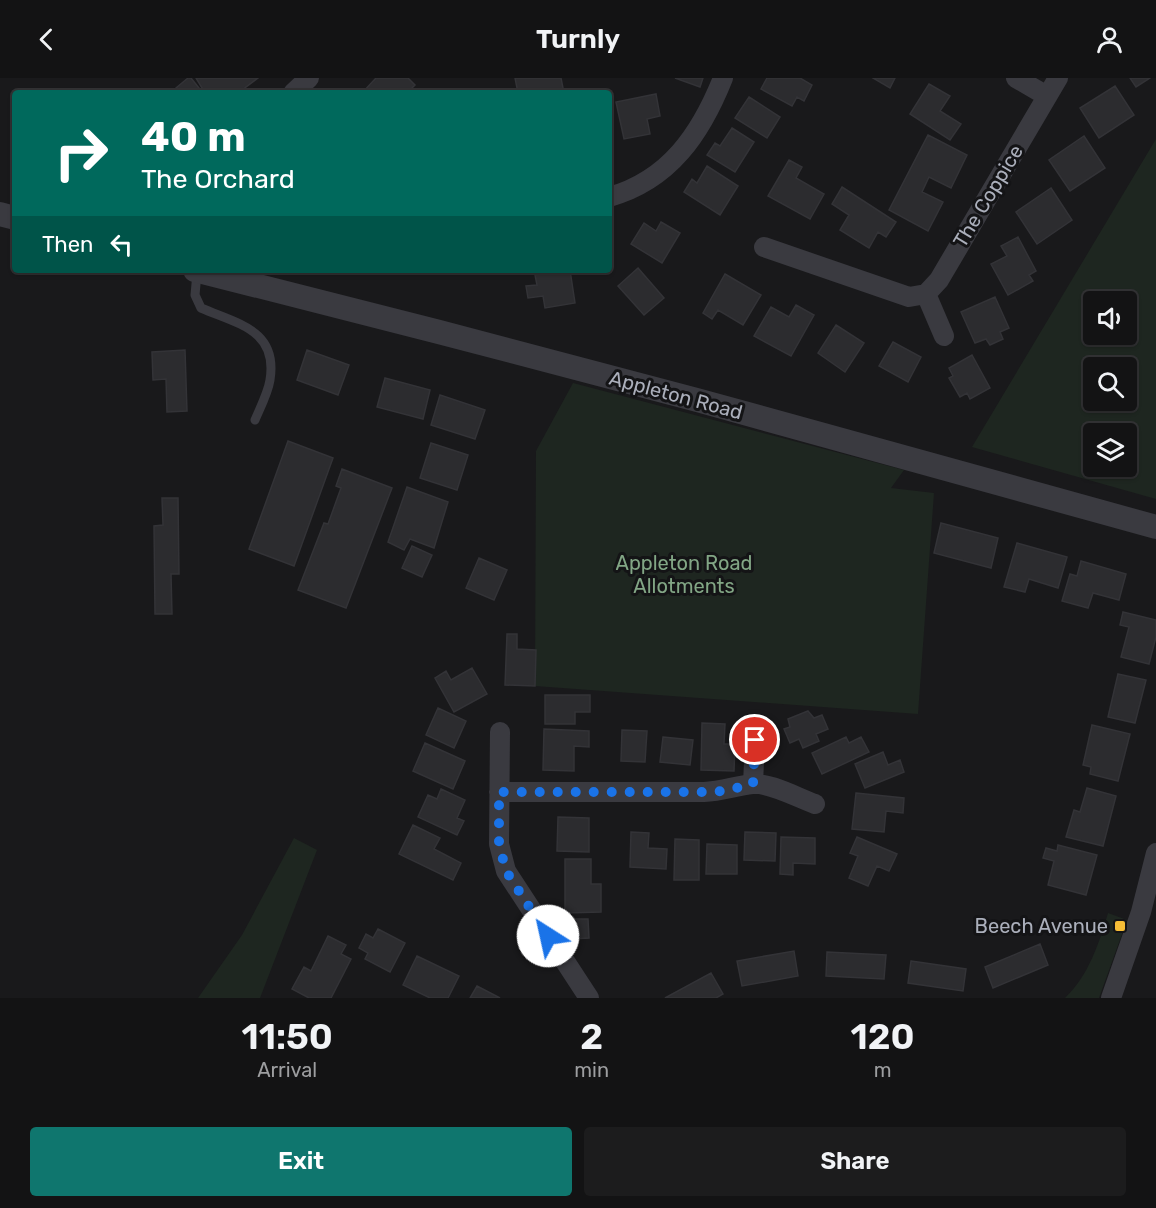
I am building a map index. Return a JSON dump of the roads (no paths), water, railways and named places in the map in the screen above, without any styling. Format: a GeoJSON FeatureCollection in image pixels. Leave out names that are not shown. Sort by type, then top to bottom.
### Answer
{"type":"FeatureCollection","features":[{"type":"Feature","properties":{"kind":"street"},"geometry":{"type":"LineString","coordinates":[[296,90],[309,78]]}},
{"type":"Feature","properties":{"kind":"street"},"geometry":{"type":"LineString","coordinates":[[612,195],[645,181],[673,162],[694,136],[723,78]]}},
{"type":"Feature","properties":{"kind":"street"},"geometry":{"type":"LineString","coordinates":[[1016,78],[1047,96]]}},
{"type":"Feature","properties":{"kind":"street","name":"The Coppice"},"geometry":{"type":"LineString","coordinates":[[926,294],[939,280],[1058,78]]}},
{"type":"Feature","properties":{"kind":"street"},"geometry":{"type":"LineString","coordinates":[[764,247],[909,297],[926,294],[944,336]]}},
{"type":"Feature","properties":{"kind":"street","name":"Appleton Road"},"geometry":{"type":"LineString","coordinates":[[208,273],[697,400],[1156,527]]}},
{"type":"Feature","properties":{"kind":"street"},"geometry":{"type":"LineString","coordinates":[[500,732],[499,844],[506,871],[589,998]]}},
{"type":"Feature","properties":{"kind":"street"},"geometry":{"type":"LineString","coordinates":[[753,784],[755,740]]}},
{"type":"Feature","properties":{"kind":"street"},"geometry":{"type":"LineString","coordinates":[[499,792],[704,792],[724,791],[753,784],[766,785],[815,804]]}},
{"type":"Feature","properties":{"kind":"street"},"geometry":{"type":"LineString","coordinates":[[1111,998],[1141,912],[1156,853]]}},
{"type":"Feature","properties":{"kind":"lane"},"geometry":{"type":"LineString","coordinates":[[196,273],[195,295],[201,308],[251,330],[265,342],[270,355],[270,381],[255,420]]}},
{"type":"Feature","properties":{"kind":"place","name":"Beech Avenue"},"geometry":{"type":"Point","coordinates":[1120,926]}},
{"type":"Feature","properties":{"kind":"park label","name":"Appleton Road Allotments"},"geometry":{"type":"Point","coordinates":[684,574]}}]}
